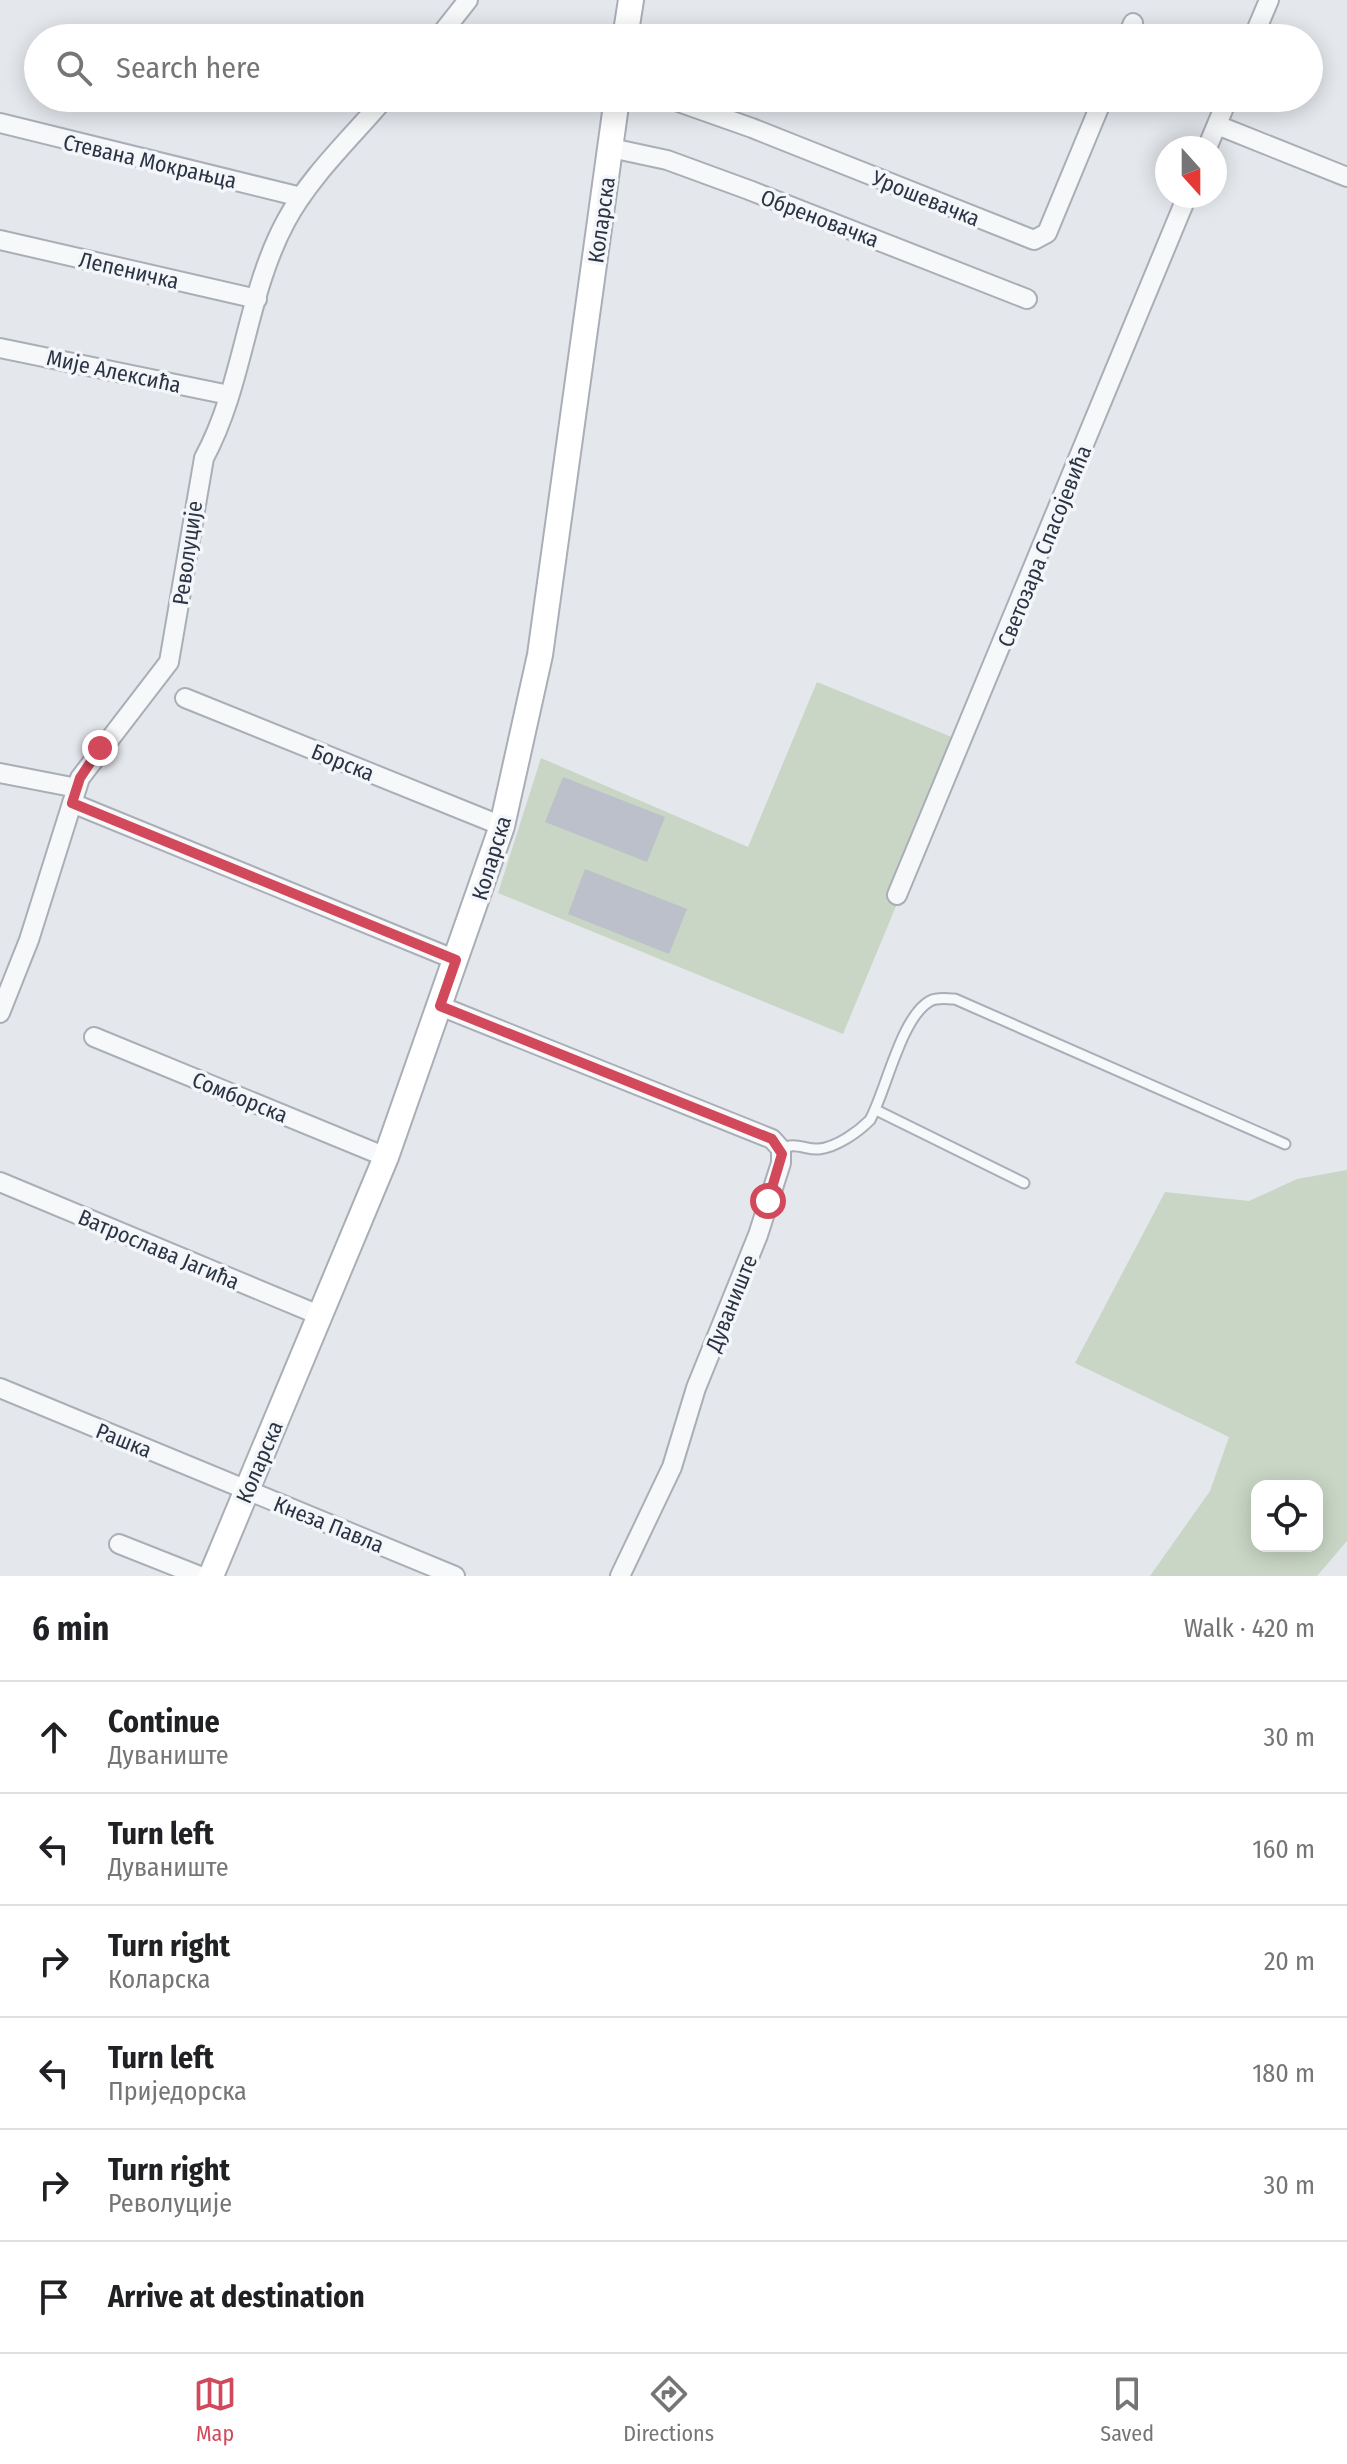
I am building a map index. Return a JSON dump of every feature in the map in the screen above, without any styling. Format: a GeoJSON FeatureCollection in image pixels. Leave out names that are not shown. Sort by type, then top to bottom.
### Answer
{"type":"FeatureCollection","features":[{"type":"Feature","properties":{"kind":"main road"},"geometry":{"type":"LineString","coordinates":[[627,24],[631,0]]}},
{"type":"Feature","properties":{"kind":"main road","name":"Коларска"},"geometry":{"type":"LineString","coordinates":[[211,1576],[386,1157],[502,826],[540,655],[615,112]]}},
{"type":"Feature","properties":{"kind":"street"},"geometry":{"type":"LineString","coordinates":[[449,24],[468,0]]}},
{"type":"Feature","properties":{"kind":"street"},"geometry":{"type":"LineString","coordinates":[[1259,24],[1269,0]]}},
{"type":"Feature","properties":{"kind":"street","name":"Револуције"},"geometry":{"type":"LineString","coordinates":[[0,1013],[9,972],[74,796],[89,764],[169,662],[196,490],[204,458],[218,429],[257,299],[285,223],[301,197],[373,112]]}},
{"type":"Feature","properties":{"kind":"street","name":"Урошевачка"},"geometry":{"type":"LineString","coordinates":[[707,112],[1034,240],[1047,233],[1097,112]]}},
{"type":"Feature","properties":{"kind":"street"},"geometry":{"type":"LineString","coordinates":[[1212,136],[1222,112]]}},
{"type":"Feature","properties":{"kind":"street","name":"Стевана Мокрањца"},"geometry":{"type":"LineString","coordinates":[[0,123],[301,197]]}},
{"type":"Feature","properties":{"kind":"street"},"geometry":{"type":"LineString","coordinates":[[1217,125],[1347,177]]}},
{"type":"Feature","properties":{"kind":"street","name":"Обреновачка"},"geometry":{"type":"LineString","coordinates":[[611,148],[681,165],[1027,299]]}},
{"type":"Feature","properties":{"kind":"street","name":"Светозара Спасојевића"},"geometry":{"type":"LineString","coordinates":[[897,895],[1182,208]]}},
{"type":"Feature","properties":{"kind":"street","name":"Лепеничка"},"geometry":{"type":"LineString","coordinates":[[0,240],[257,299]]}},
{"type":"Feature","properties":{"kind":"street","name":"Мије Алексића"},"geometry":{"type":"LineString","coordinates":[[0,348],[229,395]]}},
{"type":"Feature","properties":{"kind":"street","name":"Борска"},"geometry":{"type":"LineString","coordinates":[[185,698],[502,826]]}},
{"type":"Feature","properties":{"kind":"street"},"geometry":{"type":"LineString","coordinates":[[0,773],[74,796],[456,960]]}},
{"type":"Feature","properties":{"kind":"street"},"geometry":{"type":"LineString","coordinates":[[440,1006],[772,1139],[781,1149]]}},
{"type":"Feature","properties":{"kind":"street","name":"Сомборска"},"geometry":{"type":"LineString","coordinates":[[94,1037],[386,1157]]}},
{"type":"Feature","properties":{"kind":"street","name":"Дуваниште"},"geometry":{"type":"LineString","coordinates":[[620,1576],[672,1467],[696,1388],[758,1235],[781,1163],[781,1149]]}},
{"type":"Feature","properties":{"kind":"street","name":"Ватрослава Јагића"},"geometry":{"type":"LineString","coordinates":[[0,1182],[319,1315]]}},
{"type":"Feature","properties":{"kind":"street","name":"Рашка"},"geometry":{"type":"LineString","coordinates":[[0,1388],[247,1490]]}},
{"type":"Feature","properties":{"kind":"street","name":"Кнеза Павла"},"geometry":{"type":"LineString","coordinates":[[247,1490],[455,1576]]}},
{"type":"Feature","properties":{"kind":"street"},"geometry":{"type":"LineString","coordinates":[[119,1544],[200,1576]]}},
{"type":"Feature","properties":{"kind":"lane"},"geometry":{"type":"LineString","coordinates":[[781,1149],[796,1144],[820,1149],[860,1130],[876,1110],[921,1008],[939,998],[955,999],[1285,1144]]}},
{"type":"Feature","properties":{"kind":"lane"},"geometry":{"type":"LineString","coordinates":[[876,1110],[1024,1183]]}},
{"type":"Feature","properties":{"kind":"green space"},"geometry":{"type":"Polygon","coordinates":[[[817,682],[964,742],[843,1034],[498,893],[541,758],[748,847],[817,682]]]}},
{"type":"Feature","properties":{"kind":"green space"},"geometry":{"type":"Polygon","coordinates":[[[1347,1170],[1347,1541],[1317,1576],[1150,1576],[1210,1491],[1229,1437],[1075,1363],[1165,1192],[1249,1201],[1297,1179],[1347,1170]]]}},
{"type":"Feature","properties":{"kind":"building"},"geometry":{"type":"Polygon","coordinates":[[[563,777],[665,817],[647,862],[545,822],[563,777]]]}},
{"type":"Feature","properties":{"kind":"building"},"geometry":{"type":"Polygon","coordinates":[[[585,869],[687,909],[669,954],[568,914],[585,869]]]}},
{"type":"Feature","properties":{"kind":"route"},"geometry":{"type":"LineString","coordinates":[[100,748],[80,778],[72,803],[456,960],[440,1006],[772,1139],[782,1154],[768,1201]]}}]}
